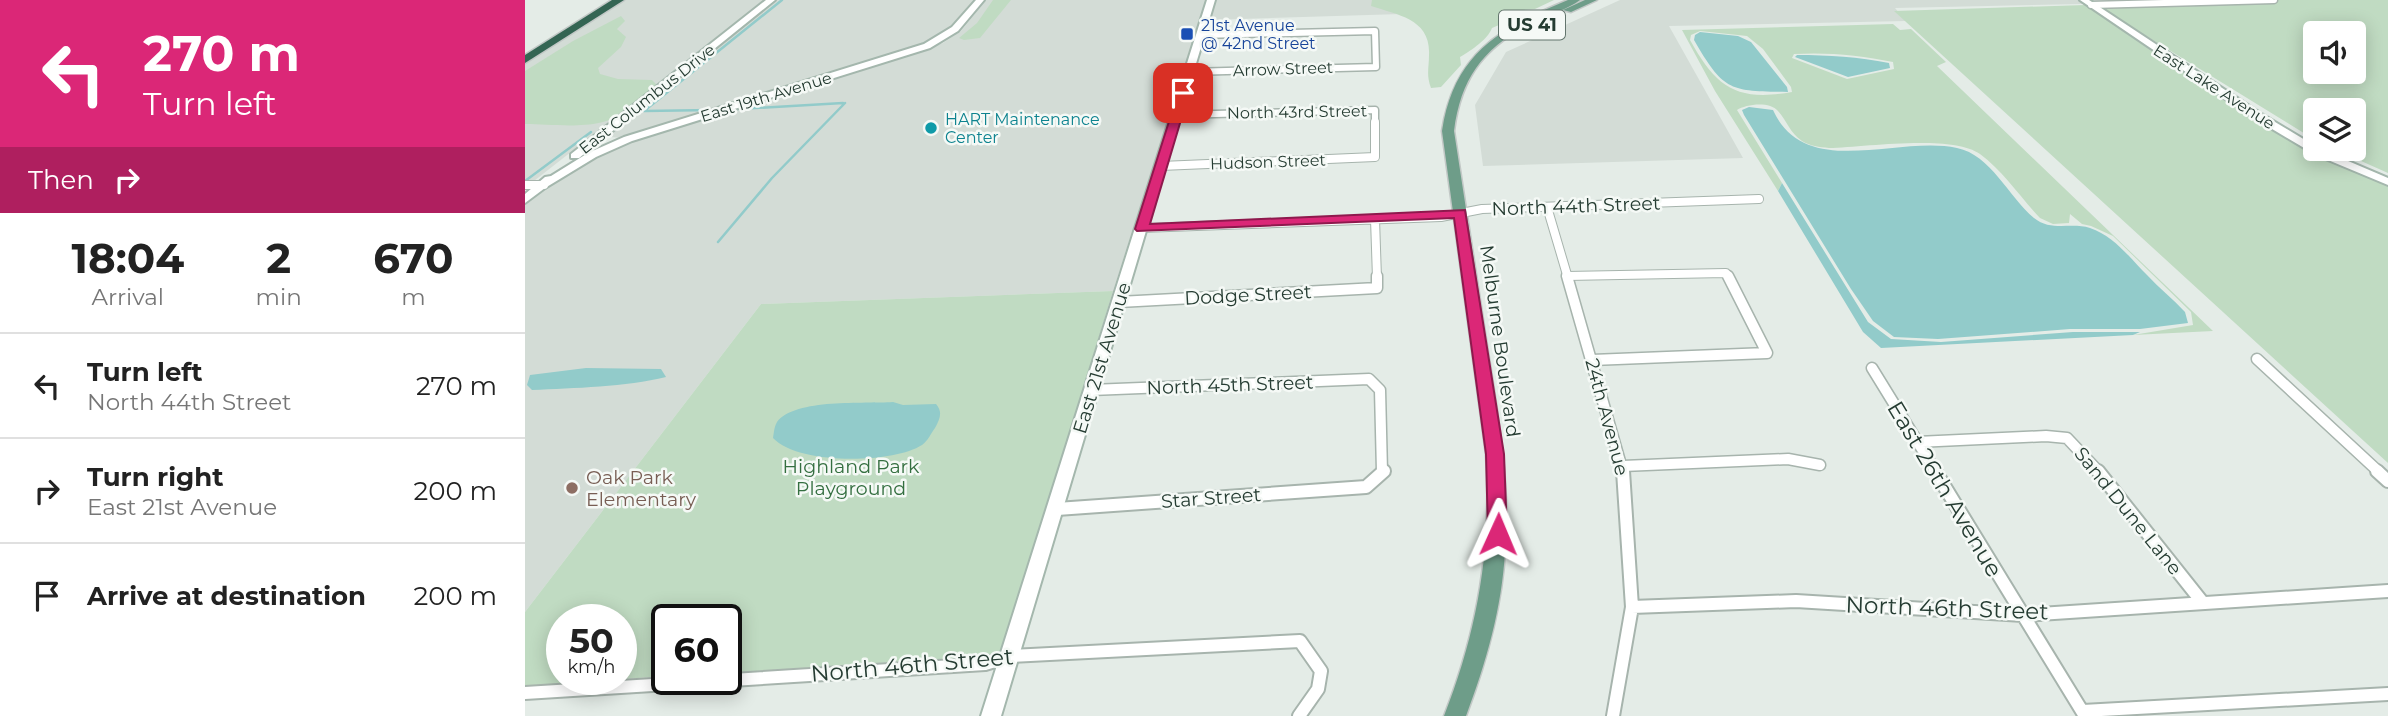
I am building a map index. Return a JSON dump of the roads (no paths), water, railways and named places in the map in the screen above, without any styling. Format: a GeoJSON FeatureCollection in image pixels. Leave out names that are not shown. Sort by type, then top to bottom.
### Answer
{"type":"FeatureCollection","features":[{"type":"Feature","properties":{"kind":"highway"},"geometry":{"type":"LineString","coordinates":[[525,59],[619,0]]}},
{"type":"Feature","properties":{"kind":"main road","name":"Melburne Boulevard"},"geometry":{"type":"LineString","coordinates":[[1455,716],[1473,666],[1490,599],[1499,507],[1495,454],[1448,131],[1449,114],[1461,81],[1487,46],[1516,26],[1576,0]]}},
{"type":"Feature","properties":{"kind":"main road","name":"Melburne Boulevard"},"geometry":{"type":"LineString","coordinates":[[1478,60],[1524,29],[1593,0]]}},
{"type":"Feature","properties":{"kind":"street","name":"East Columbus Drive"},"geometry":{"type":"LineString","coordinates":[[525,200],[771,0]]}},
{"type":"Feature","properties":{"kind":"street","name":"East 19th Avenue"},"geometry":{"type":"LineString","coordinates":[[544,184],[614,145],[914,52],[955,29],[980,0]]}},
{"type":"Feature","properties":{"kind":"street","name":"East 21st Avenue"},"geometry":{"type":"LineString","coordinates":[[991,716],[1211,0]]}},
{"type":"Feature","properties":{"kind":"street"},"geometry":{"type":"LineString","coordinates":[[2087,2],[2274,0]]}},
{"type":"Feature","properties":{"kind":"street","name":"East Lake Avenue"},"geometry":{"type":"LineString","coordinates":[[2087,2],[2256,115],[2320,153],[2388,182]]}},
{"type":"Feature","properties":{"kind":"street","name":"Arrow Street"},"geometry":{"type":"LineString","coordinates":[[1190,72],[1376,67],[1375,31],[1201,35]]}},
{"type":"Feature","properties":{"kind":"street","name":"North 43rd Street"},"geometry":{"type":"LineString","coordinates":[[1177,115],[1375,110],[1375,158]]}},
{"type":"Feature","properties":{"kind":"street"},"geometry":{"type":"LineString","coordinates":[[597,140],[614,145]]}},
{"type":"Feature","properties":{"kind":"street","name":"Hudson Street"},"geometry":{"type":"LineString","coordinates":[[1161,166],[1375,158]]}},
{"type":"Feature","properties":{"kind":"street"},"geometry":{"type":"LineString","coordinates":[[525,185],[544,184]]}},
{"type":"Feature","properties":{"kind":"street","name":"North 44th Street"},"geometry":{"type":"LineString","coordinates":[[1142,229],[1441,217],[1482,209],[1759,199]]}},
{"type":"Feature","properties":{"kind":"street","name":"24th Avenue"},"geometry":{"type":"LineString","coordinates":[[1547,207],[1623,466],[1632,607],[1613,716]]}},
{"type":"Feature","properties":{"kind":"street","name":"Dodge Street"},"geometry":{"type":"LineString","coordinates":[[1119,302],[1377,288],[1375,219]]}},
{"type":"Feature","properties":{"kind":"street"},"geometry":{"type":"LineString","coordinates":[[1567,276],[1726,273],[1767,353],[1592,360]]}},
{"type":"Feature","properties":{"kind":"street"},"geometry":{"type":"LineString","coordinates":[[2257,359],[2388,481]]}},
{"type":"Feature","properties":{"kind":"street","name":"East 26th Avenue"},"geometry":{"type":"LineString","coordinates":[[1872,369],[2084,714]]}},
{"type":"Feature","properties":{"kind":"street","name":"North 45th Street"},"geometry":{"type":"LineString","coordinates":[[1091,390],[1369,379],[1380,390],[1384,471],[1366,487]]}},
{"type":"Feature","properties":{"kind":"street","name":"Sand Dune Lane"},"geometry":{"type":"LineString","coordinates":[[1917,442],[2046,436],[2067,439],[2084,453],[2203,603]]}},
{"type":"Feature","properties":{"kind":"street"},"geometry":{"type":"LineString","coordinates":[[1623,466],[1788,459],[1820,464]]}},
{"type":"Feature","properties":{"kind":"street","name":"Star Street"},"geometry":{"type":"LineString","coordinates":[[1056,509],[1366,487]]}},
{"type":"Feature","properties":{"kind":"street","name":"North 46th Street"},"geometry":{"type":"LineString","coordinates":[[1632,607],[1796,601],[2023,615],[2388,591]]}},
{"type":"Feature","properties":{"kind":"street","name":"North 46th Street"},"geometry":{"type":"LineString","coordinates":[[525,693],[985,664],[1011,656],[1300,641],[1321,671],[1318,689],[1299,716]]}},
{"type":"Feature","properties":{"kind":"street"},"geometry":{"type":"LineString","coordinates":[[2084,714],[2388,694]]}},
{"type":"Feature","properties":{"kind":"water"},"geometry":{"type":"Polygon","coordinates":[[[1700,32],[1738,36],[1751,42],[1787,87],[1788,92],[1741,89],[1722,79],[1694,40],[1695,35],[1700,32]]]}},
{"type":"Feature","properties":{"kind":"water"},"geometry":{"type":"Polygon","coordinates":[[[1795,57],[1866,59],[1889,63],[1890,68],[1848,77],[1795,57]]]}},
{"type":"Feature","properties":{"kind":"water"},"geometry":{"type":"Polygon","coordinates":[[[1749,107],[1773,110],[1788,131],[1807,144],[1830,150],[1933,146],[1969,152],[1989,167],[2034,218],[2047,225],[2090,228],[2114,242],[2185,312],[2188,323],[2140,329],[2070,329],[1938,339],[1894,337],[1873,321],[1851,289],[1744,115],[1742,110],[1749,107]]]}},
{"type":"Feature","properties":{"kind":"water"},"geometry":{"type":"Polygon","coordinates":[[[1782,183],[1868,322],[1891,339],[1941,342],[2073,332],[2140,332],[2133,335],[1881,348],[1863,332],[1778,191],[1782,183]]]}},
{"type":"Feature","properties":{"kind":"water"},"geometry":{"type":"Polygon","coordinates":[[[586,368],[661,369],[666,377],[582,388],[532,390],[527,385],[530,375],[586,368]]]}},
{"type":"Feature","properties":{"kind":"water"},"geometry":{"type":"Polygon","coordinates":[[[893,402],[903,405],[936,404],[940,413],[938,422],[922,445],[890,456],[846,459],[803,453],[785,447],[773,438],[777,422],[786,414],[799,409],[831,404],[893,402]]]}},
{"type":"Feature","properties":{"kind":"waterway"},"geometry":{"type":"LineString","coordinates":[[712,110],[644,111],[782,0]]}},
{"type":"Feature","properties":{"kind":"waterway"},"geometry":{"type":"LineString","coordinates":[[738,109],[843,103]]}},
{"type":"Feature","properties":{"kind":"waterway"},"geometry":{"type":"LineString","coordinates":[[718,242],[772,178],[845,103]]}},
{"type":"Feature","properties":{"kind":"waterway"},"geometry":{"type":"LineString","coordinates":[[525,181],[591,132]]}},
{"type":"Feature","properties":{"kind":"place","name":"21st Avenue @ 42nd Street"},"geometry":{"type":"Point","coordinates":[1187,34]}},
{"type":"Feature","properties":{"kind":"place","name":"HART Maintenance Center"},"geometry":{"type":"Point","coordinates":[931,128]}},
{"type":"Feature","properties":{"kind":"place","name":"Oak Park Elementary"},"geometry":{"type":"Point","coordinates":[572,488]}},
{"type":"Feature","properties":{"kind":"park label","name":"Highland Park Playground"},"geometry":{"type":"Point","coordinates":[851,477]}}]}
